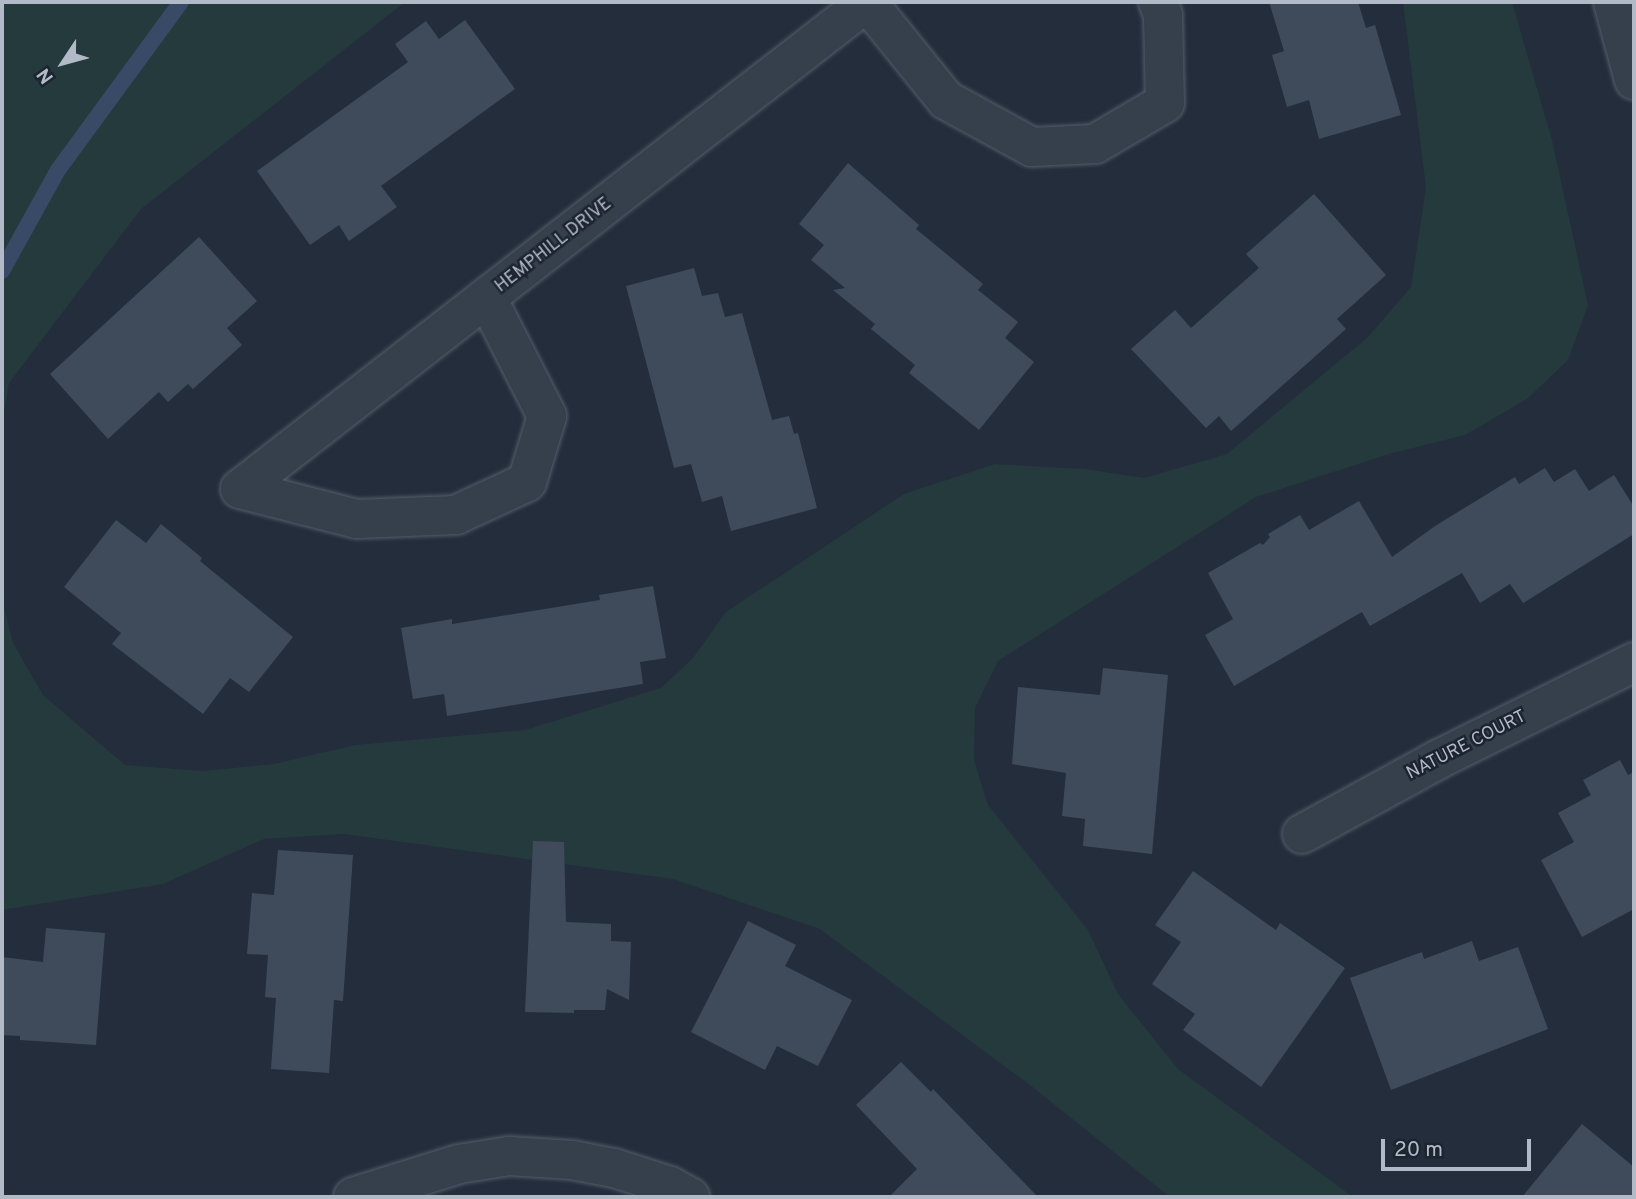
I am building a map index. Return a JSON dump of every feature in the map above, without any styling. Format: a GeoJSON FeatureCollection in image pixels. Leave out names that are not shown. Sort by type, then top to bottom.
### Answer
{"type":"FeatureCollection","features":[{"type":"Feature","properties":{"kind":"street"},"geometry":{"type":"LineString","coordinates":[[867,2],[946,100],[1032,147],[1095,144],[1165,103],[1163,15],[1158,2]]}},
{"type":"Feature","properties":{"kind":"street","name":"HEMPHILL DRIVE"},"geometry":{"type":"LineString","coordinates":[[487,298],[547,416],[527,482],[456,515],[357,519],[240,489],[867,2]]}},
{"type":"Feature","properties":{"kind":"street"},"geometry":{"type":"LineString","coordinates":[[1613,2],[1634,80]]}},
{"type":"Feature","properties":{"kind":"street","name":"NATURE COURT"},"geometry":{"type":"LineString","coordinates":[[1302,834],[1439,759],[1634,662]]}},
{"type":"Feature","properties":{"kind":"street"},"geometry":{"type":"LineString","coordinates":[[353,1197],[460,1164],[509,1156],[572,1160],[614,1168],[670,1186],[690,1197]]}},
{"type":"Feature","properties":{"kind":"green space"},"geometry":{"type":"Polygon","coordinates":[[[2,2],[405,2],[141,209],[9,383],[2,424],[2,2]]]}},
{"type":"Feature","properties":{"kind":"green space"},"geometry":{"type":"Polygon","coordinates":[[[1403,2],[1512,2],[1552,140],[1588,305],[1568,360],[1527,399],[1465,435],[1389,454],[1256,497],[998,661],[975,708],[974,760],[988,805],[1088,930],[1118,994],[1178,1069],[1353,1197],[1170,1197],[1035,1089],[820,929],[673,879],[344,834],[264,839],[163,884],[2,910],[2,599],[13,643],[43,695],[125,765],[202,771],[274,764],[355,745],[525,730],[661,688],[693,658],[726,612],[904,494],[995,464],[1085,469],[1144,478],[1227,454],[1367,338],[1411,287],[1426,188],[1403,2]]]}},
{"type":"Feature","properties":{"kind":"building"},"geometry":{"type":"Polygon","coordinates":[[[1269,2],[1358,2],[1366,28],[1375,25],[1401,115],[1319,139],[1309,100],[1287,107],[1272,55],[1284,51],[1269,2]]]}},
{"type":"Feature","properties":{"kind":"building"},"geometry":{"type":"Polygon","coordinates":[[[465,20],[515,89],[381,186],[397,207],[349,241],[339,225],[310,245],[257,171],[408,62],[395,44],[426,21],[439,39],[465,20]]]}},
{"type":"Feature","properties":{"kind":"building"},"geometry":{"type":"Polygon","coordinates":[[[848,163],[919,225],[916,229],[983,284],[978,290],[1018,322],[1005,338],[1034,362],[979,430],[909,373],[915,365],[871,329],[875,324],[833,290],[845,288],[811,260],[824,245],[799,224],[848,163]]]}},
{"type":"Feature","properties":{"kind":"building"},"geometry":{"type":"Polygon","coordinates":[[[1314,194],[1386,275],[1337,319],[1346,329],[1231,431],[1219,416],[1206,428],[1131,349],[1175,310],[1191,328],[1259,268],[1246,254],[1314,194]]]}},
{"type":"Feature","properties":{"kind":"building"},"geometry":{"type":"Polygon","coordinates":[[[199,237],[257,301],[227,328],[242,345],[193,389],[188,384],[168,402],[159,392],[108,439],[50,374],[199,237]]]}},
{"type":"Feature","properties":{"kind":"building"},"geometry":{"type":"Polygon","coordinates":[[[694,268],[702,296],[718,293],[725,317],[742,313],[772,420],[789,416],[794,434],[798,433],[817,508],[731,531],[722,496],[702,502],[691,464],[674,468],[626,286],[694,268]]]}},
{"type":"Feature","properties":{"kind":"building"},"geometry":{"type":"Polygon","coordinates":[[[1545,468],[1554,482],[1575,469],[1589,491],[1614,475],[1634,507],[1634,534],[1523,603],[1510,584],[1480,603],[1462,573],[1370,626],[1362,612],[1234,686],[1205,635],[1233,619],[1208,573],[1260,543],[1263,545],[1270,537],[1268,534],[1300,515],[1309,530],[1359,501],[1392,557],[1435,526],[1515,477],[1519,484],[1545,468]]]}},
{"type":"Feature","properties":{"kind":"building"},"geometry":{"type":"Polygon","coordinates":[[[116,520],[146,543],[161,524],[202,558],[200,561],[293,637],[249,692],[230,678],[203,714],[112,644],[121,633],[64,587],[116,520]]]}},
{"type":"Feature","properties":{"kind":"building"},"geometry":{"type":"Polygon","coordinates":[[[653,586],[666,658],[640,662],[643,684],[447,716],[444,694],[413,699],[401,628],[452,619],[452,624],[600,600],[599,595],[653,586]]]}},
{"type":"Feature","properties":{"kind":"building"},"geometry":{"type":"Polygon","coordinates":[[[1103,668],[1168,675],[1152,854],[1083,846],[1085,819],[1062,816],[1066,773],[1012,764],[1018,687],[1100,695],[1103,668]]]}},
{"type":"Feature","properties":{"kind":"building"},"geometry":{"type":"Polygon","coordinates":[[[1620,760],[1628,775],[1634,772],[1634,909],[1582,937],[1541,860],[1574,842],[1558,813],[1591,795],[1583,780],[1620,760]]]}},
{"type":"Feature","properties":{"kind":"building"},"geometry":{"type":"Polygon","coordinates":[[[533,841],[564,842],[566,922],[611,924],[611,941],[631,942],[629,1000],[607,989],[605,1010],[574,1010],[574,1013],[525,1012],[533,841]]]}},
{"type":"Feature","properties":{"kind":"building"},"geometry":{"type":"Polygon","coordinates":[[[278,850],[353,855],[343,1001],[334,1000],[329,1073],[271,1069],[276,998],[265,997],[268,955],[247,954],[252,893],[274,895],[278,850]]]}},
{"type":"Feature","properties":{"kind":"building"},"geometry":{"type":"Polygon","coordinates":[[[1193,871],[1276,930],[1280,923],[1345,968],[1261,1087],[1183,1030],[1195,1014],[1152,984],[1181,942],[1155,925],[1193,871]]]}},
{"type":"Feature","properties":{"kind":"building"},"geometry":{"type":"Polygon","coordinates":[[[748,921],[796,945],[785,966],[852,1000],[818,1066],[777,1046],[765,1070],[691,1032],[748,921]]]}},
{"type":"Feature","properties":{"kind":"building"},"geometry":{"type":"Polygon","coordinates":[[[46,928],[105,933],[96,1045],[20,1040],[20,1036],[2,1035],[2,957],[43,962],[46,928]]]}},
{"type":"Feature","properties":{"kind":"building"},"geometry":{"type":"Polygon","coordinates":[[[1472,941],[1479,961],[1518,947],[1548,1029],[1391,1090],[1350,978],[1422,952],[1424,959],[1472,941]]]}},
{"type":"Feature","properties":{"kind":"building"},"geometry":{"type":"Polygon","coordinates":[[[901,1062],[931,1092],[933,1089],[1038,1197],[889,1197],[917,1169],[856,1105],[901,1062]]]}},
{"type":"Feature","properties":{"kind":"building"},"geometry":{"type":"Polygon","coordinates":[[[1582,1124],[1634,1167],[1634,1197],[1522,1197],[1582,1124]]]}},
{"type":"Feature","properties":{"kind":"waterway"},"geometry":{"type":"LineString","coordinates":[[2,271],[58,170],[181,2]]}}]}
